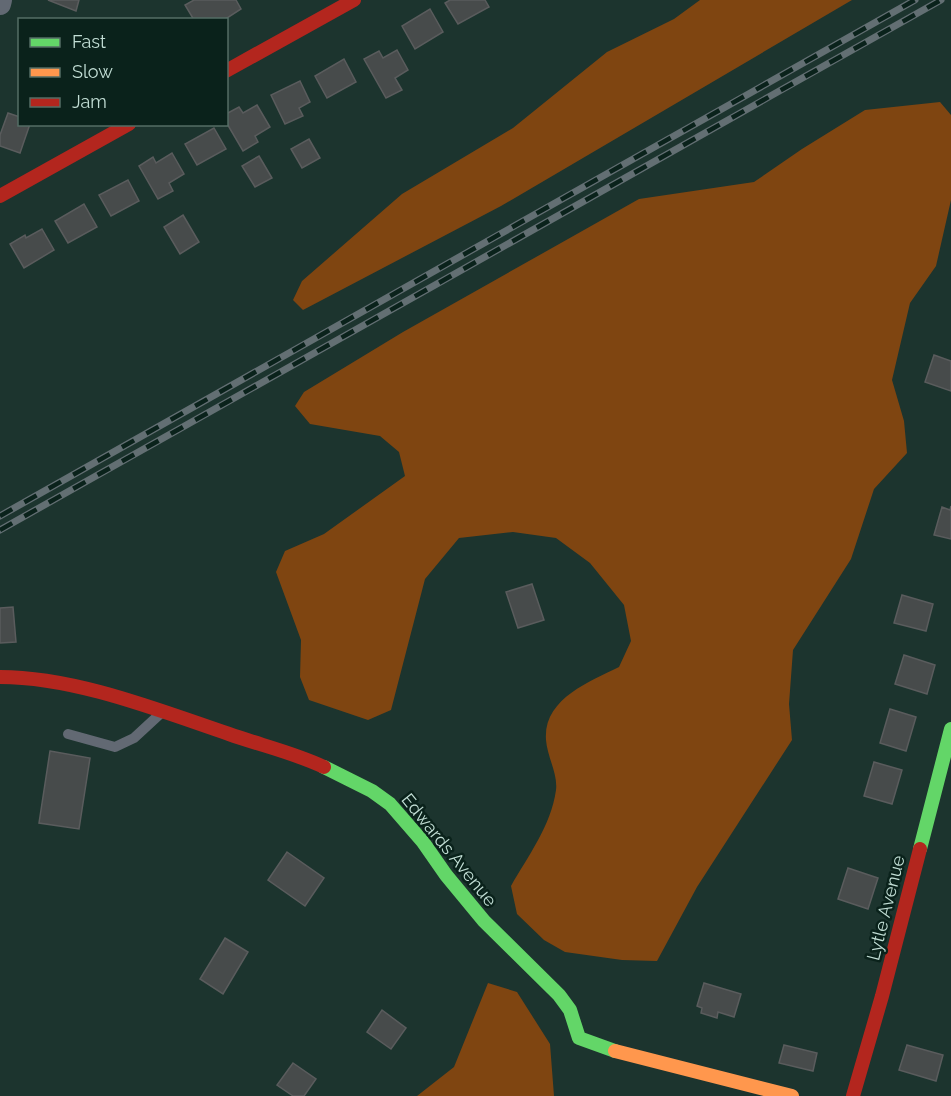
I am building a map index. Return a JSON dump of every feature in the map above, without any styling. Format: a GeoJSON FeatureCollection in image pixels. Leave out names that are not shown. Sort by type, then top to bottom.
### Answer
{"type":"FeatureCollection","features":[{"type":"Feature","properties":{"kind":"street"},"geometry":{"type":"LineString","coordinates":[[0,4],[2,0]]}},
{"type":"Feature","properties":{"kind":"street"},"geometry":{"type":"LineString","coordinates":[[228,69],[354,0]]}},
{"type":"Feature","properties":{"kind":"street"},"geometry":{"type":"LineString","coordinates":[[0,196],[125,126]]}},
{"type":"Feature","properties":{"kind":"street","name":"Edwards Avenue"},"geometry":{"type":"LineString","coordinates":[[0,677],[26,677],[136,703],[321,765],[372,791],[390,804],[423,842],[446,875],[484,921],[559,995],[570,1010],[579,1038],[612,1050],[792,1096]]}},
{"type":"Feature","properties":{"kind":"street","name":"Lytle Avenue"},"geometry":{"type":"LineString","coordinates":[[854,1096],[951,729]]}},
{"type":"Feature","properties":{"kind":"lane"},"geometry":{"type":"LineString","coordinates":[[68,734],[115,747],[134,738],[162,712]]}},
{"type":"Feature","properties":{"kind":"shaded area"},"geometry":{"type":"Polygon","coordinates":[[[700,0],[852,0],[501,206],[303,310],[293,300],[302,281],[402,194],[513,128],[607,52],[674,19],[700,0]]]}},
{"type":"Feature","properties":{"kind":"shaded area"},"geometry":{"type":"Polygon","coordinates":[[[940,102],[951,115],[951,200],[936,266],[910,303],[892,380],[904,421],[907,453],[874,489],[851,559],[793,650],[789,704],[792,740],[697,887],[657,961],[622,960],[565,952],[544,940],[517,914],[511,886],[538,840],[553,803],[556,784],[546,740],[547,726],[552,713],[570,694],[619,667],[631,641],[624,605],[590,563],[556,538],[513,532],[459,538],[425,579],[391,710],[368,720],[309,700],[300,677],[301,640],[276,572],[285,551],[324,534],[405,476],[399,452],[380,436],[310,424],[295,406],[304,392],[403,332],[639,199],[754,182],[865,110],[940,102]]]}},
{"type":"Feature","properties":{"kind":"shaded area"},"geometry":{"type":"Polygon","coordinates":[[[488,983],[517,992],[550,1044],[554,1096],[417,1096],[454,1067],[488,983]]]}},
{"type":"Feature","properties":{"kind":"building"},"geometry":{"type":"Polygon","coordinates":[[[48,0],[79,0],[76,11],[48,0]]]}},
{"type":"Feature","properties":{"kind":"building"},"geometry":{"type":"Polygon","coordinates":[[[194,0],[236,0],[241,9],[227,18],[193,18],[185,5],[194,0]]]}},
{"type":"Feature","properties":{"kind":"building"},"geometry":{"type":"Polygon","coordinates":[[[450,0],[485,0],[489,7],[458,24],[445,3],[450,0]]]}},
{"type":"Feature","properties":{"kind":"building"},"geometry":{"type":"Polygon","coordinates":[[[430,9],[443,32],[415,49],[402,26],[430,9]]]}},
{"type":"Feature","properties":{"kind":"building"},"geometry":{"type":"Polygon","coordinates":[[[397,50],[408,70],[395,78],[402,90],[386,98],[364,59],[379,51],[383,58],[397,50]]]}},
{"type":"Feature","properties":{"kind":"building"},"geometry":{"type":"Polygon","coordinates":[[[344,59],[356,82],[327,98],[315,76],[344,59]]]}},
{"type":"Feature","properties":{"kind":"building"},"geometry":{"type":"Polygon","coordinates":[[[300,81],[310,102],[299,108],[303,116],[285,124],[271,95],[300,81]]]}},
{"type":"Feature","properties":{"kind":"building"},"geometry":{"type":"Polygon","coordinates":[[[257,105],[270,127],[255,136],[258,142],[243,151],[228,125],[228,113],[239,107],[243,113],[257,105]]]}},
{"type":"Feature","properties":{"kind":"building"},"geometry":{"type":"Polygon","coordinates":[[[8,113],[18,116],[18,126],[29,126],[20,153],[0,146],[0,135],[8,113]]]}},
{"type":"Feature","properties":{"kind":"building"},"geometry":{"type":"Polygon","coordinates":[[[214,128],[226,149],[197,165],[185,144],[214,128]]]}},
{"type":"Feature","properties":{"kind":"building"},"geometry":{"type":"Polygon","coordinates":[[[309,139],[320,158],[302,168],[291,149],[309,139]]]}},
{"type":"Feature","properties":{"kind":"building"},"geometry":{"type":"Polygon","coordinates":[[[172,153],[184,174],[169,183],[173,191],[158,199],[139,166],[153,157],[156,163],[172,153]]]}},
{"type":"Feature","properties":{"kind":"building"},"geometry":{"type":"Polygon","coordinates":[[[259,156],[272,178],[255,187],[242,166],[259,156]]]}},
{"type":"Feature","properties":{"kind":"building"},"geometry":{"type":"Polygon","coordinates":[[[128,180],[139,201],[111,216],[99,195],[128,180]]]}},
{"type":"Feature","properties":{"kind":"building"},"geometry":{"type":"Polygon","coordinates":[[[84,204],[97,227],[68,243],[55,221],[84,204]]]}},
{"type":"Feature","properties":{"kind":"building"},"geometry":{"type":"Polygon","coordinates":[[[183,215],[199,242],[180,254],[164,227],[183,215]]]}},
{"type":"Feature","properties":{"kind":"building"},"geometry":{"type":"Polygon","coordinates":[[[42,229],[54,250],[24,268],[10,244],[42,229]]]}},
{"type":"Feature","properties":{"kind":"building"},"geometry":{"type":"Polygon","coordinates":[[[934,355],[951,361],[951,391],[925,382],[934,355]]]}},
{"type":"Feature","properties":{"kind":"building"},"geometry":{"type":"Polygon","coordinates":[[[951,506],[951,539],[934,535],[942,507],[950,510],[951,506]]]}},
{"type":"Feature","properties":{"kind":"building"},"geometry":{"type":"Polygon","coordinates":[[[532,584],[544,620],[518,628],[506,592],[532,584]]]}},
{"type":"Feature","properties":{"kind":"building"},"geometry":{"type":"Polygon","coordinates":[[[902,595],[933,604],[926,631],[894,623],[902,595]]]}},
{"type":"Feature","properties":{"kind":"building"},"geometry":{"type":"Polygon","coordinates":[[[13,607],[16,642],[0,643],[0,608],[13,607]]]}},
{"type":"Feature","properties":{"kind":"building"},"geometry":{"type":"Polygon","coordinates":[[[904,655],[935,665],[927,694],[895,684],[904,655]]]}},
{"type":"Feature","properties":{"kind":"building"},"geometry":{"type":"Polygon","coordinates":[[[890,709],[916,717],[906,751],[880,743],[890,709]]]}},
{"type":"Feature","properties":{"kind":"building"},"geometry":{"type":"Polygon","coordinates":[[[50,751],[90,758],[79,829],[39,823],[50,751]]]}},
{"type":"Feature","properties":{"kind":"building"},"geometry":{"type":"Polygon","coordinates":[[[874,762],[902,770],[892,804],[864,796],[874,762]]]}},
{"type":"Feature","properties":{"kind":"building"},"geometry":{"type":"Polygon","coordinates":[[[287,852],[324,878],[305,906],[268,880],[287,852]]]}},
{"type":"Feature","properties":{"kind":"building"},"geometry":{"type":"Polygon","coordinates":[[[848,868],[878,878],[868,909],[838,899],[848,868]]]}},
{"type":"Feature","properties":{"kind":"building"},"geometry":{"type":"Polygon","coordinates":[[[225,938],[248,952],[223,994],[200,979],[225,938]]]}},
{"type":"Feature","properties":{"kind":"building"},"geometry":{"type":"Polygon","coordinates":[[[704,983],[741,994],[734,1017],[718,1012],[717,1018],[701,1013],[702,1008],[697,1006],[704,983]]]}},
{"type":"Feature","properties":{"kind":"building"},"geometry":{"type":"Polygon","coordinates":[[[382,1010],[406,1028],[391,1049],[367,1032],[382,1010]]]}},
{"type":"Feature","properties":{"kind":"building"},"geometry":{"type":"Polygon","coordinates":[[[784,1045],[817,1053],[813,1071],[779,1063],[784,1045]]]}},
{"type":"Feature","properties":{"kind":"building"},"geometry":{"type":"Polygon","coordinates":[[[907,1045],[943,1055],[936,1081],[899,1070],[907,1045]]]}},
{"type":"Feature","properties":{"kind":"building"},"geometry":{"type":"Polygon","coordinates":[[[293,1063],[316,1079],[304,1096],[293,1096],[277,1085],[293,1063]]]}},
{"type":"Feature","properties":{"kind":"railway"},"geometry":{"type":"LineString","coordinates":[[0,516],[915,0]]}},
{"type":"Feature","properties":{"kind":"railway"},"geometry":{"type":"LineString","coordinates":[[0,530],[941,0]]}},
{"type":"Feature","properties":{"kind":"traffic: fast"},"geometry":{"type":"LineString","coordinates":[[920,849],[951,729]]}},
{"type":"Feature","properties":{"kind":"traffic: fast"},"geometry":{"type":"LineString","coordinates":[[324,767],[372,791],[390,804],[423,842],[446,875],[484,921],[559,995],[570,1010],[579,1038],[615,1051]]}},
{"type":"Feature","properties":{"kind":"traffic: slow"},"geometry":{"type":"LineString","coordinates":[[615,1051],[792,1096]]}},
{"type":"Feature","properties":{"kind":"traffic: jam"},"geometry":{"type":"LineString","coordinates":[[228,70],[354,0]]}},
{"type":"Feature","properties":{"kind":"traffic: jam"},"geometry":{"type":"LineString","coordinates":[[0,196],[125,126]]}},
{"type":"Feature","properties":{"kind":"traffic: jam"},"geometry":{"type":"LineString","coordinates":[[0,677],[28,678],[116,696],[289,753],[324,767]]}},
{"type":"Feature","properties":{"kind":"traffic: jam"},"geometry":{"type":"LineString","coordinates":[[853,1096],[882,996],[920,849]]}}]}
